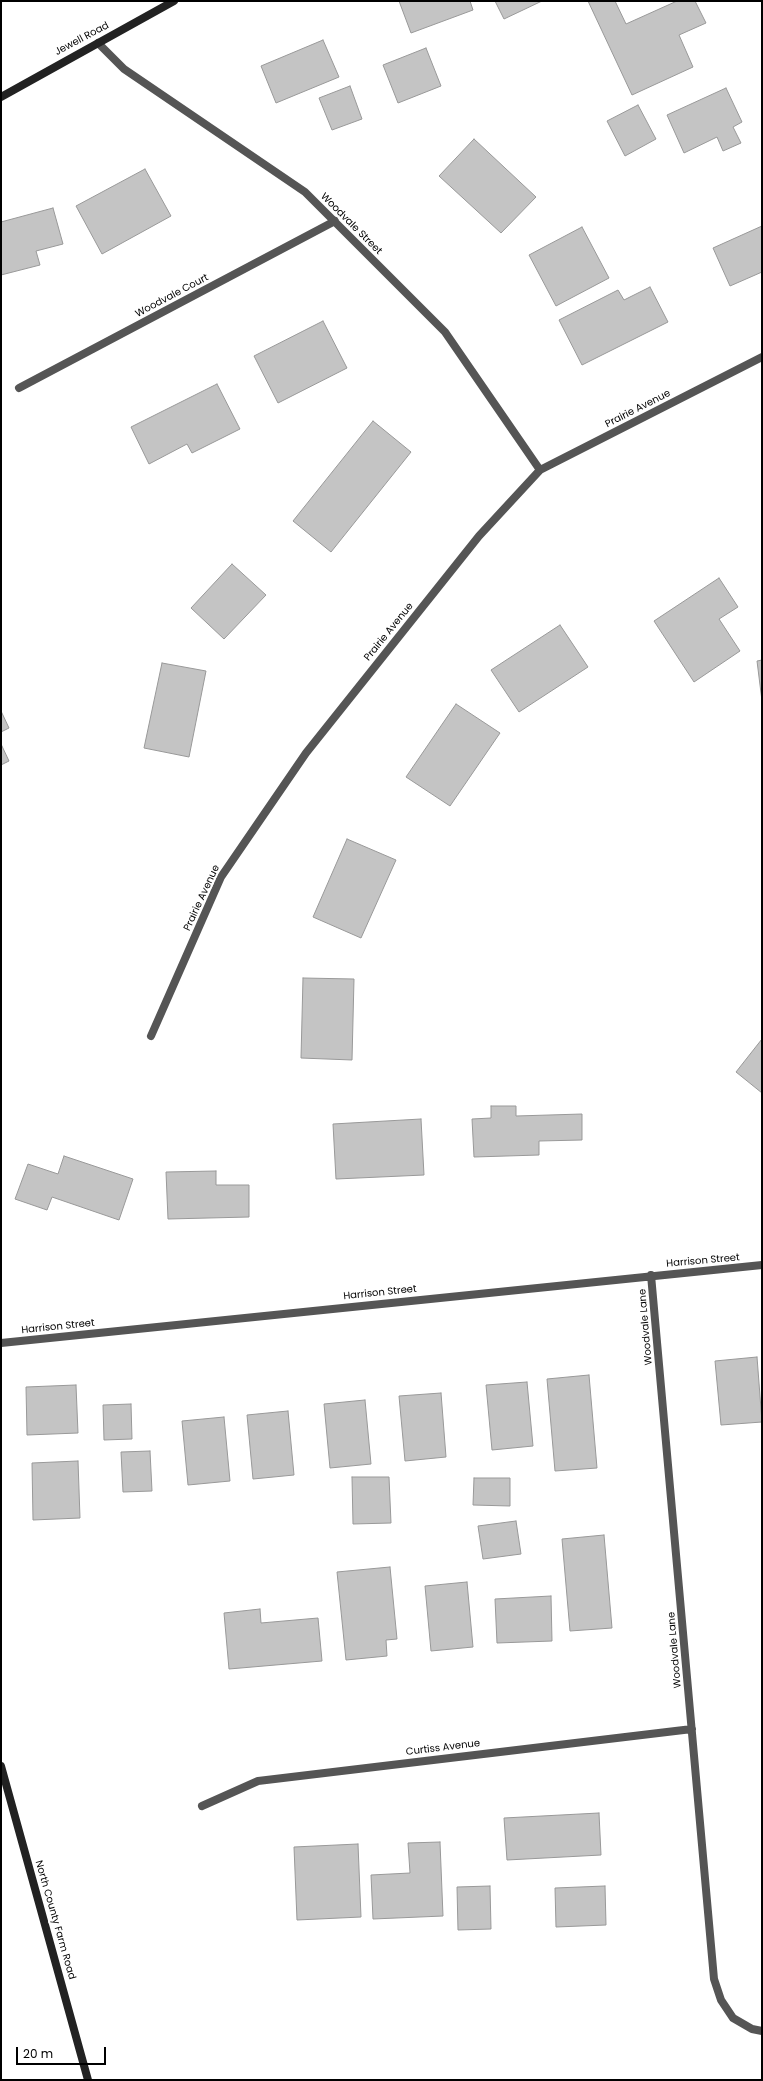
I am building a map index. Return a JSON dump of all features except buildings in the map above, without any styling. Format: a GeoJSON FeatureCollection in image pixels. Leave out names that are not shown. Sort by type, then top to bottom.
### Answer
{"type":"FeatureCollection","features":[{"type":"Feature","properties":{"kind":"main road","name":"Jewell Road"},"geometry":{"type":"LineString","coordinates":[[1,96],[174,1]]}},
{"type":"Feature","properties":{"kind":"main road","name":"North County Farm Road"},"geometry":{"type":"LineString","coordinates":[[1,1766],[88,2080]]}},
{"type":"Feature","properties":{"kind":"street","name":"Woodvale Street"},"geometry":{"type":"LineString","coordinates":[[98,42],[124,69],[305,192],[335,221],[445,332],[540,470]]}},
{"type":"Feature","properties":{"kind":"street","name":"Woodvale Court"},"geometry":{"type":"LineString","coordinates":[[19,388],[335,221]]}},
{"type":"Feature","properties":{"kind":"street","name":"Prairie Avenue"},"geometry":{"type":"LineString","coordinates":[[151,1036],[221,876],[306,753],[479,536],[540,470],[762,357]]}},
{"type":"Feature","properties":{"kind":"street","name":"Harrison Street"},"geometry":{"type":"LineString","coordinates":[[1,1343],[651,1276],[762,1266]]}},
{"type":"Feature","properties":{"kind":"street","name":"Woodvale Lane"},"geometry":{"type":"LineString","coordinates":[[651,1276],[714,1979],[721,2000],[733,2018],[752,2029],[762,2031]]}},
{"type":"Feature","properties":{"kind":"street","name":"Curtiss Avenue"},"geometry":{"type":"LineString","coordinates":[[202,1806],[258,1781],[692,1729]]}}]}
